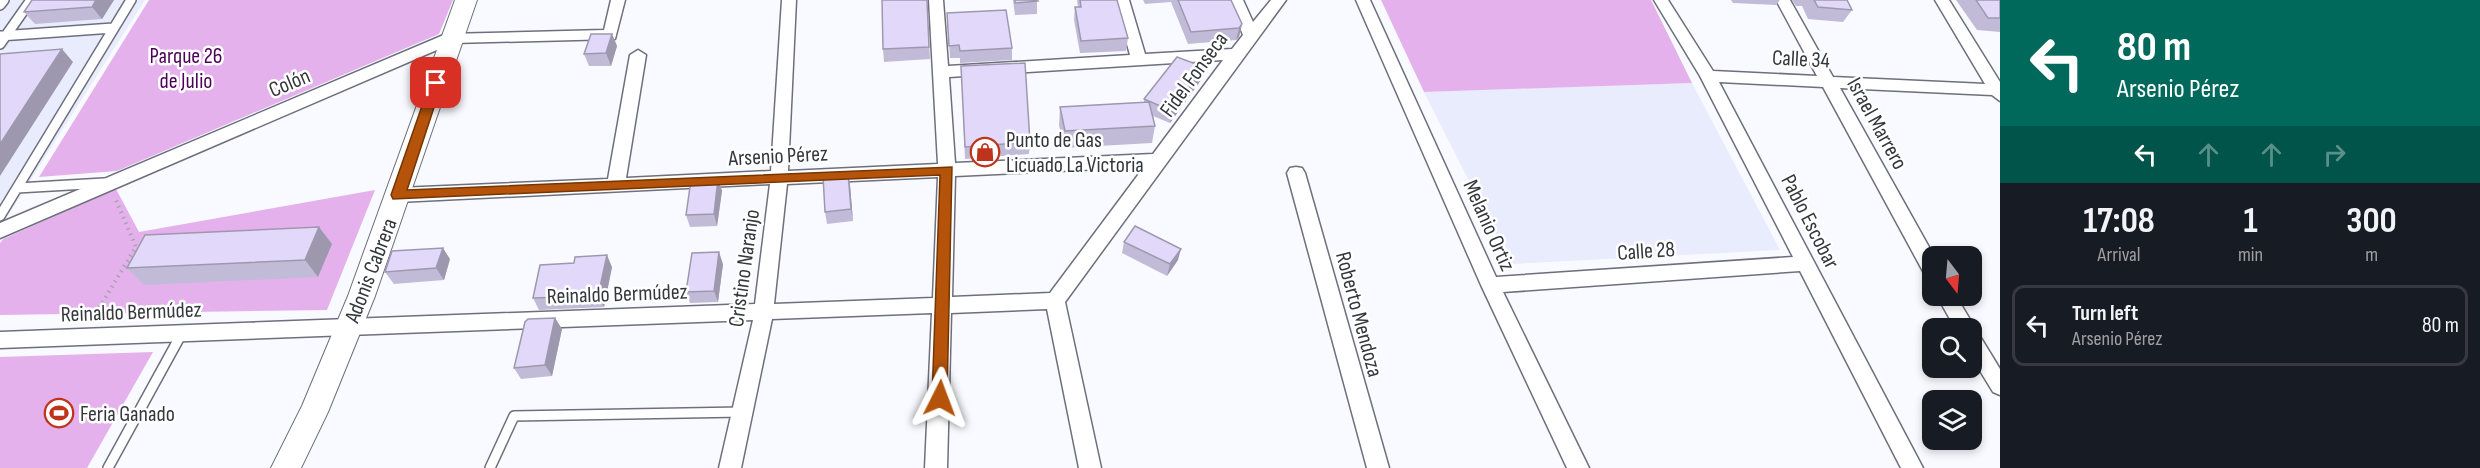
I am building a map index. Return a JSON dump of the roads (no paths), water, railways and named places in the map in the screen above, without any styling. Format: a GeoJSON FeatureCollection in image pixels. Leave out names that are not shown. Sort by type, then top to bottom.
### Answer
{"type":"FeatureCollection","features":[{"type":"Feature","properties":{"kind":"street","name":"Adonis Cabrera"},"geometry":{"type":"LineString","coordinates":[[286,468],[317,411],[398,195],[466,0]]}},
{"type":"Feature","properties":{"kind":"street","name":"Colón"},"geometry":{"type":"LineString","coordinates":[[0,231],[451,38],[610,35],[618,0]]}},
{"type":"Feature","properties":{"kind":"street","name":"Cristino Naranjo"},"geometry":{"type":"LineString","coordinates":[[730,468],[764,312],[779,178],[789,0]]}},
{"type":"Feature","properties":{"kind":"street"},"geometry":{"type":"LineString","coordinates":[[936,0],[947,170],[944,306],[936,468]]}},
{"type":"Feature","properties":{"kind":"street"},"geometry":{"type":"LineString","coordinates":[[1122,0],[1139,60]]}},
{"type":"Feature","properties":{"kind":"street"},"geometry":{"type":"LineString","coordinates":[[1236,0],[1251,36]]}},
{"type":"Feature","properties":{"kind":"street","name":"Fidel Fonseca"},"geometry":{"type":"LineString","coordinates":[[1055,301],[1161,160],[1236,54],[1279,0]]}},
{"type":"Feature","properties":{"kind":"street","name":"Melanio Ortiz"},"geometry":{"type":"LineString","coordinates":[[1363,0],[1490,285],[1578,468]]}},
{"type":"Feature","properties":{"kind":"street","name":"Pablo Escobar"},"geometry":{"type":"LineString","coordinates":[[1661,0],[1708,76],[1912,468]]}},
{"type":"Feature","properties":{"kind":"street","name":"Israel Marrero"},"geometry":{"type":"LineString","coordinates":[[1783,0],[1922,252]]}},
{"type":"Feature","properties":{"kind":"street"},"geometry":{"type":"LineString","coordinates":[[1942,0],[1999,92]]}},
{"type":"Feature","properties":{"kind":"street"},"geometry":{"type":"LineString","coordinates":[[941,72],[1236,54]]}},
{"type":"Feature","properties":{"kind":"street"},"geometry":{"type":"LineString","coordinates":[[616,185],[638,55]]}},
{"type":"Feature","properties":{"kind":"street","name":"Calle 34"},"geometry":{"type":"LineString","coordinates":[[1708,76],[1999,92]]}},
{"type":"Feature","properties":{"kind":"street","name":"Arsenio Pérez"},"geometry":{"type":"LineString","coordinates":[[398,195],[1161,160]]}},
{"type":"Feature","properties":{"kind":"street","name":"Roberto Mendoza"},"geometry":{"type":"LineString","coordinates":[[1296,172],[1378,468]]}},
{"type":"Feature","properties":{"kind":"street","name":"Calle 28"},"geometry":{"type":"LineString","coordinates":[[1490,285],[1806,263]]}},
{"type":"Feature","properties":{"kind":"street"},"geometry":{"type":"LineString","coordinates":[[1055,301],[1090,468]]}},
{"type":"Feature","properties":{"kind":"street","name":"Reinaldo Bermúdez"},"geometry":{"type":"LineString","coordinates":[[0,340],[1055,301]]}},
{"type":"Feature","properties":{"kind":"street"},"geometry":{"type":"LineString","coordinates":[[1982,357],[2000,386]]}},
{"type":"Feature","properties":{"kind":"lane"},"geometry":{"type":"LineString","coordinates":[[0,5],[4,0]]}},
{"type":"Feature","properties":{"kind":"lane"},"geometry":{"type":"LineString","coordinates":[[0,44],[3,36],[31,0]]}},
{"type":"Feature","properties":{"kind":"lane"},"geometry":{"type":"LineString","coordinates":[[0,216],[131,0]]}},
{"type":"Feature","properties":{"kind":"lane"},"geometry":{"type":"LineString","coordinates":[[3,36],[113,28]]}},
{"type":"Feature","properties":{"kind":"lane"},"geometry":{"type":"LineString","coordinates":[[17,188],[108,183]]}},
{"type":"Feature","properties":{"kind":"lane"},"geometry":{"type":"LineString","coordinates":[[108,468],[182,333]]}},
{"type":"Feature","properties":{"kind":"lane"},"geometry":{"type":"LineString","coordinates":[[490,468],[514,416],[742,412]]}},
{"type":"Feature","properties":{"kind":"place","name":"Punto de Gas Licuado La Victoria"},"geometry":{"type":"Point","coordinates":[985,152]}},
{"type":"Feature","properties":{"kind":"place","name":"Feria Ganado"},"geometry":{"type":"Point","coordinates":[59,413]}},
{"type":"Feature","properties":{"kind":"park label","name":"Parque 26 de Julio"},"geometry":{"type":"Point","coordinates":[186,68]}}]}
